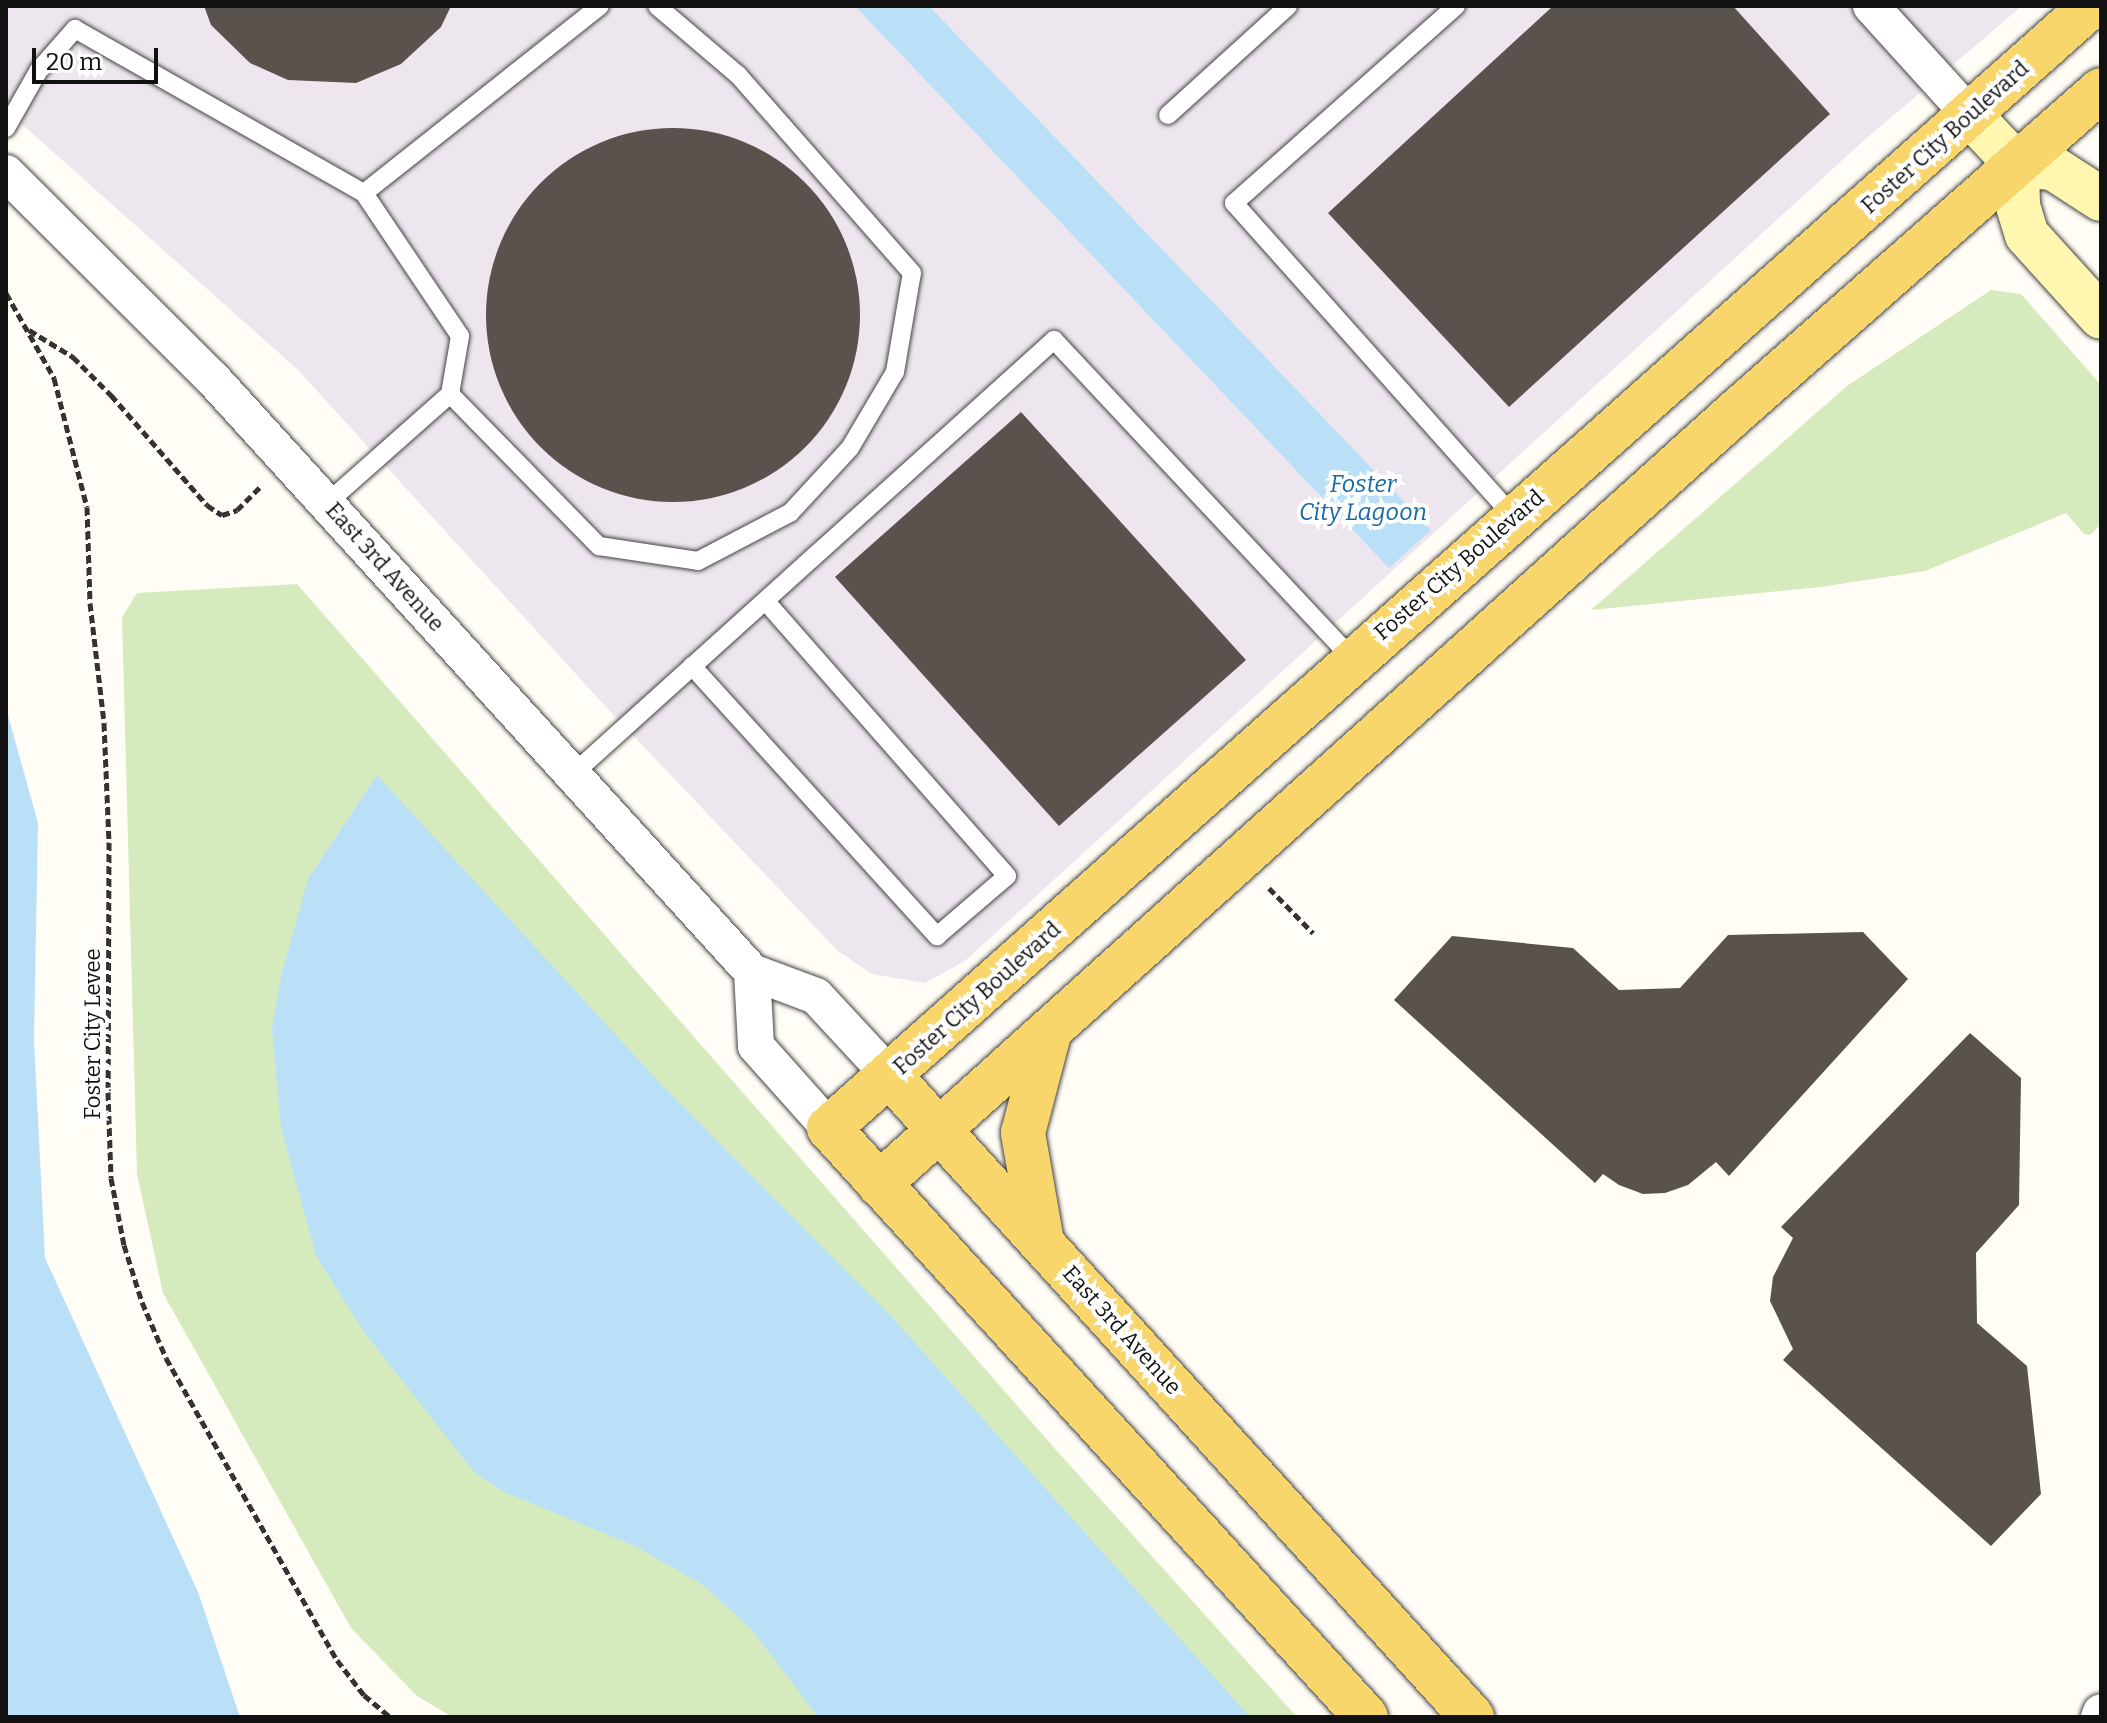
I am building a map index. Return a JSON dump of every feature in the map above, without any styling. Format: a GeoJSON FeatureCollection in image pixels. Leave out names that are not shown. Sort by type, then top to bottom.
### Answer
{"type":"FeatureCollection","features":[{"type":"Feature","properties":{"kind":"main road","name":"Foster City Boulevard"},"geometry":{"type":"LineString","coordinates":[[829,1128],[2091,6]]}},
{"type":"Feature","properties":{"kind":"main road"},"geometry":{"type":"LineString","coordinates":[[879,1184],[1729,418],[2101,90]]}},
{"type":"Feature","properties":{"kind":"main road"},"geometry":{"type":"LineString","coordinates":[[1970,115],[2017,165],[2018,206],[2027,235],[2101,317]]}},
{"type":"Feature","properties":{"kind":"main road"},"geometry":{"type":"LineString","coordinates":[[2017,165],[2053,168],[2101,199]]}},
{"type":"Feature","properties":{"kind":"main road"},"geometry":{"type":"LineString","coordinates":[[1042,1242],[1023,1133],[1049,1034]]}},
{"type":"Feature","properties":{"kind":"main road","name":"East 3rd Avenue"},"geometry":{"type":"LineString","coordinates":[[890,1076],[1472,1717]]}},
{"type":"Feature","properties":{"kind":"main road"},"geometry":{"type":"LineString","coordinates":[[829,1128],[1366,1717]]}},
{"type":"Feature","properties":{"kind":"street"},"geometry":{"type":"LineString","coordinates":[[1871,6],[1970,115]]}},
{"type":"Feature","properties":{"kind":"street","name":"East 3rd Avenue"},"geometry":{"type":"LineString","coordinates":[[6,173],[104,267],[288,460],[752,972],[816,996],[890,1076]]}},
{"type":"Feature","properties":{"kind":"street"},"geometry":{"type":"LineString","coordinates":[[752,972],[756,1046],[829,1128]]}},
{"type":"Feature","properties":{"kind":"lane"},"geometry":{"type":"LineString","coordinates":[[364,193],[600,6]]}},
{"type":"Feature","properties":{"kind":"lane"},"geometry":{"type":"LineString","coordinates":[[450,394],[599,546],[698,561],[790,513],[850,448],[895,372],[912,273],[738,75],[657,6]]}},
{"type":"Feature","properties":{"kind":"lane"},"geometry":{"type":"LineString","coordinates":[[1168,115],[1288,6]]}},
{"type":"Feature","properties":{"kind":"lane"},"geometry":{"type":"LineString","coordinates":[[1456,6],[1234,203],[1514,517]]}},
{"type":"Feature","properties":{"kind":"lane"},"geometry":{"type":"LineString","coordinates":[[6,128],[39,70],[75,29],[364,193],[460,336],[450,394],[327,503]]}},
{"type":"Feature","properties":{"kind":"lane"},"geometry":{"type":"LineString","coordinates":[[573,774],[1054,340],[1353,659]]}},
{"type":"Feature","properties":{"kind":"lane"},"geometry":{"type":"LineString","coordinates":[[692,666],[937,936],[1007,876],[765,601]]}},
{"type":"Feature","properties":{"kind":"path","name":"Foster City Levee"},"geometry":{"type":"LineString","coordinates":[[6,293],[54,378],[87,507],[90,603],[104,723],[109,842],[108,1092],[111,1178],[124,1245],[142,1302],[166,1358],[337,1660],[364,1695],[390,1717]]}},
{"type":"Feature","properties":{"kind":"path"},"geometry":{"type":"LineString","coordinates":[[28,329],[73,357],[207,505],[222,515],[237,510],[288,460]]}},
{"type":"Feature","properties":{"kind":"path"},"geometry":{"type":"LineString","coordinates":[[1269,888],[1313,933]]}},
{"type":"Feature","properties":{"kind":"shaded area"},"geometry":{"type":"Polygon","coordinates":[[[6,6],[2022,6],[1861,143],[965,961],[925,983],[872,974],[838,951],[606,707],[297,369],[6,110],[6,6]]]}},
{"type":"Feature","properties":{"kind":"green space"},"geometry":{"type":"Polygon","coordinates":[[[1991,290],[2021,294],[2101,385],[2101,524],[2090,535],[2084,534],[2066,513],[1925,571],[1820,587],[1591,610],[1847,386],[1991,290]]]}},
{"type":"Feature","properties":{"kind":"green space"},"geometry":{"type":"Polygon","coordinates":[[[297,584],[1057,1451],[1297,1717],[452,1717],[417,1696],[351,1628],[163,1293],[137,1174],[122,617],[137,593],[297,584]]]}},
{"type":"Feature","properties":{"kind":"water","name":"Foster City Lagoon"},"geometry":{"type":"Polygon","coordinates":[[[855,6],[929,6],[1431,530],[1389,568],[855,6]]]}},
{"type":"Feature","properties":{"kind":"water"},"geometry":{"type":"Polygon","coordinates":[[[6,708],[38,823],[34,1040],[45,1258],[198,1592],[240,1717],[6,1717],[6,708]]]}},
{"type":"Feature","properties":{"kind":"water"},"geometry":{"type":"Polygon","coordinates":[[[377,775],[660,1083],[890,1315],[1250,1717],[818,1717],[753,1631],[703,1585],[635,1546],[502,1491],[474,1472],[364,1332],[316,1256],[281,1128],[272,1028],[282,972],[308,879],[377,775]]]}},
{"type":"Feature","properties":{"kind":"building"},"geometry":{"type":"Polygon","coordinates":[[[204,6],[451,6],[441,27],[401,64],[356,83],[288,80],[250,63],[211,25],[204,6]]]}},
{"type":"Feature","properties":{"kind":"building"},"geometry":{"type":"Polygon","coordinates":[[[1553,6],[1733,6],[1830,114],[1509,407],[1328,213],[1553,6]]]}},
{"type":"Feature","properties":{"kind":"building"},"geometry":{"type":"Polygon","coordinates":[[[673,128],[709,132],[745,142],[777,160],[805,183],[828,211],[846,243],[856,279],[860,315],[856,351],[846,387],[828,419],[805,447],[777,470],[745,488],[709,498],[673,502],[637,498],[601,488],[569,470],[541,447],[518,419],[500,387],[490,351],[486,315],[490,279],[500,243],[518,211],[541,183],[569,160],[601,142],[637,132],[673,128]]]}},
{"type":"Feature","properties":{"kind":"building"},"geometry":{"type":"Polygon","coordinates":[[[1021,412],[1246,660],[1059,826],[835,577],[1021,412]]]}},
{"type":"Feature","properties":{"kind":"building"},"geometry":{"type":"Polygon","coordinates":[[[1863,932],[1908,979],[1729,1176],[1716,1162],[1688,1185],[1665,1193],[1643,1194],[1619,1185],[1603,1174],[1595,1183],[1394,1000],[1452,936],[1573,948],[1619,990],[1680,988],[1728,935],[1863,932]]]}},
{"type":"Feature","properties":{"kind":"building"},"geometry":{"type":"Polygon","coordinates":[[[1970,1033],[2021,1078],[2019,1205],[1976,1253],[1977,1323],[2027,1366],[2041,1494],[1991,1546],[1783,1360],[1793,1349],[1770,1301],[1773,1277],[1793,1238],[1781,1227],[1970,1033]]]}}]}
